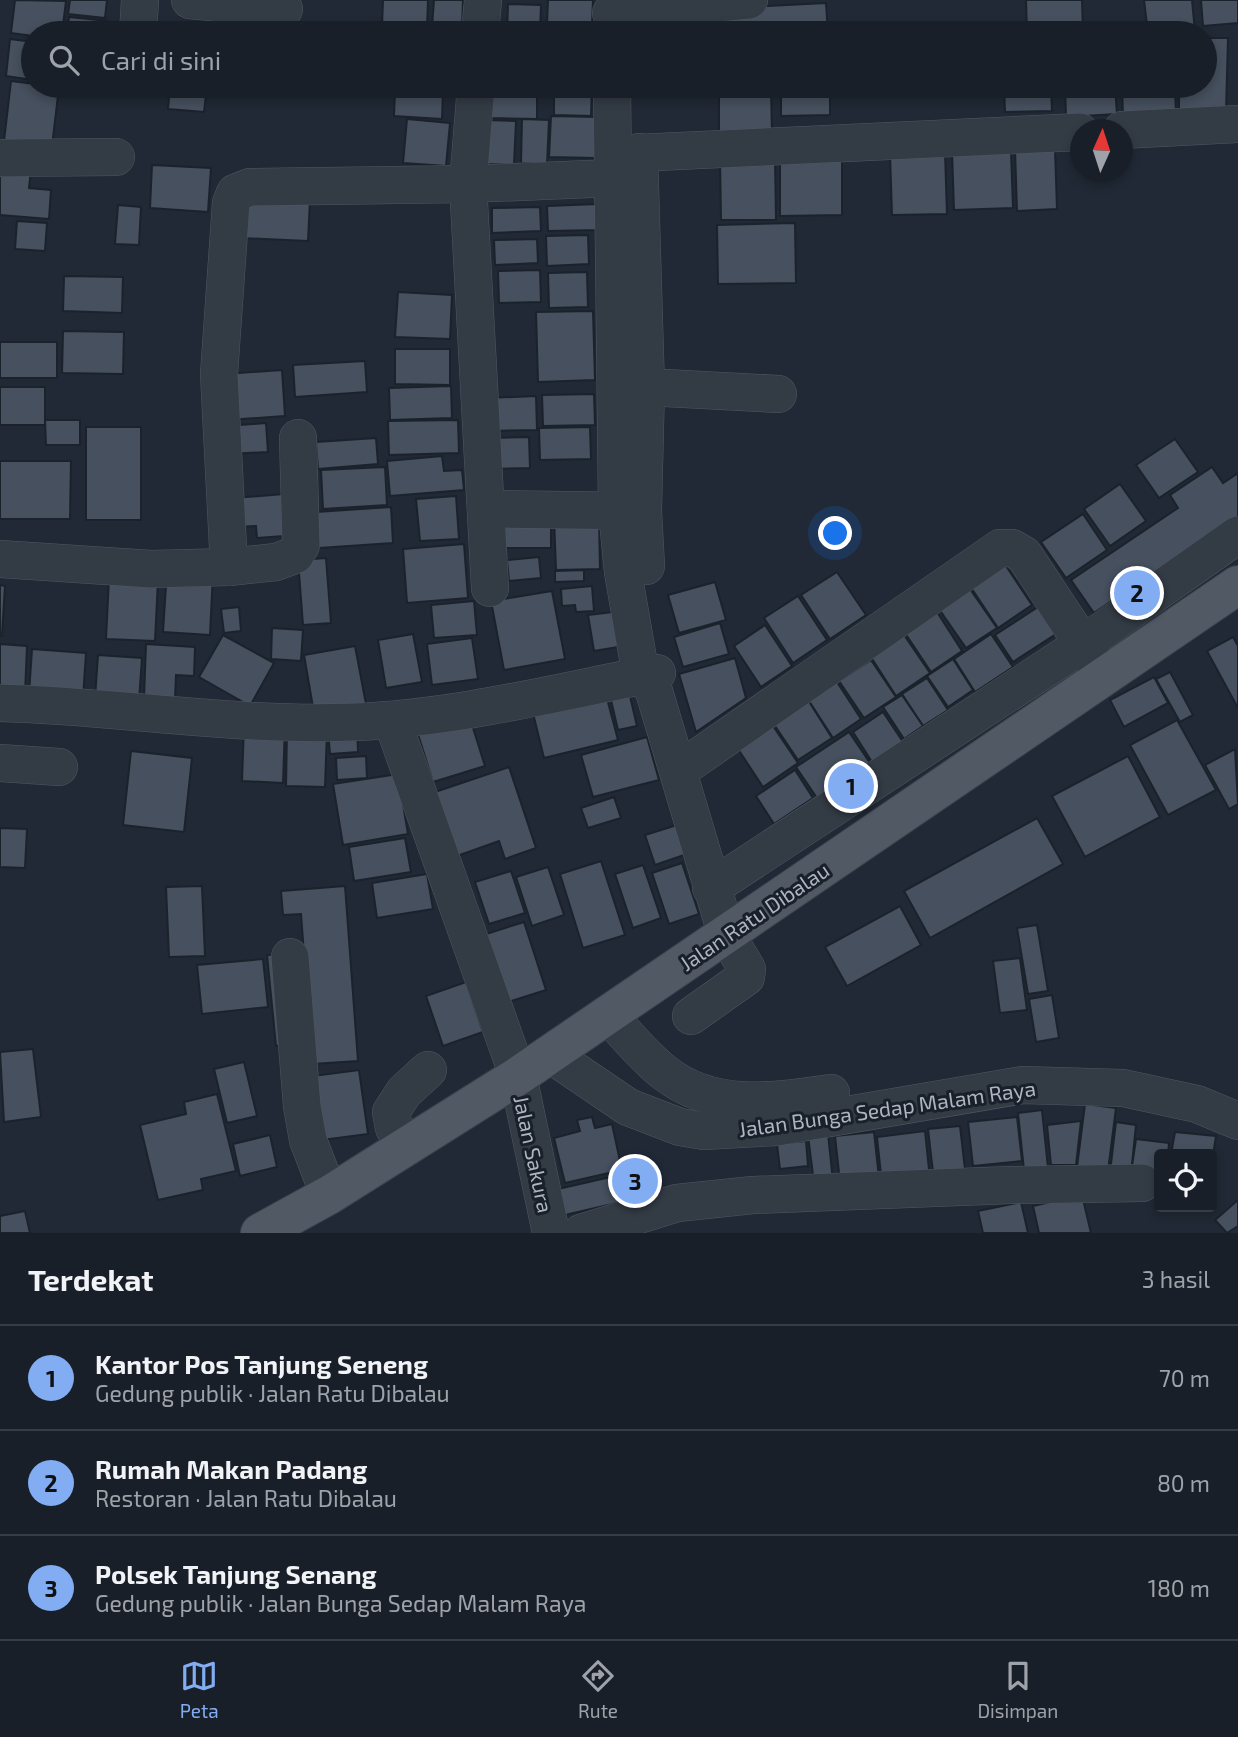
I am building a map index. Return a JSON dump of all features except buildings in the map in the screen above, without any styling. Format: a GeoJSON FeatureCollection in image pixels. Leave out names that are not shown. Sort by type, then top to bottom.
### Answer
{"type":"FeatureCollection","features":[{"type":"Feature","properties":{"kind":"main road","name":"Jalan Ratu Dibalau"},"geometry":{"type":"LineString","coordinates":[[260,1233],[408,1147],[518,1076],[1238,585]]}},
{"type":"Feature","properties":{"kind":"street"},"geometry":{"type":"LineString","coordinates":[[138,21],[139,0]]}},
{"type":"Feature","properties":{"kind":"street"},"geometry":{"type":"LineString","coordinates":[[190,0],[284,9]]}},
{"type":"Feature","properties":{"kind":"street"},"geometry":{"type":"LineString","coordinates":[[481,21],[483,0]]}},
{"type":"Feature","properties":{"kind":"street"},"geometry":{"type":"LineString","coordinates":[[620,15],[750,0]]}},
{"type":"Feature","properties":{"kind":"street"},"geometry":{"type":"LineString","coordinates":[[475,98],[468,184],[490,588]]}},
{"type":"Feature","properties":{"kind":"street"},"geometry":{"type":"LineString","coordinates":[[614,98],[626,166],[646,387],[623,572],[711,888],[727,936],[747,969],[746,977],[691,1016]]}},
{"type":"Feature","properties":{"kind":"street"},"geometry":{"type":"LineString","coordinates":[[630,511],[626,166],[632,98]]}},
{"type":"Feature","properties":{"kind":"street"},"geometry":{"type":"LineString","coordinates":[[1133,129],[1238,124]]}},
{"type":"Feature","properties":{"kind":"street"},"geometry":{"type":"LineString","coordinates":[[229,567],[219,374],[231,203],[235,193],[250,187],[468,184],[626,166],[1070,133]]}},
{"type":"Feature","properties":{"kind":"street"},"geometry":{"type":"LineString","coordinates":[[0,158],[116,157]]}},
{"type":"Feature","properties":{"kind":"street"},"geometry":{"type":"LineString","coordinates":[[646,387],[778,394]]}},
{"type":"Feature","properties":{"kind":"street"},"geometry":{"type":"LineString","coordinates":[[0,559],[151,569],[229,567],[276,562],[295,555],[301,545],[298,438]]}},
{"type":"Feature","properties":{"kind":"street"},"geometry":{"type":"LineString","coordinates":[[486,509],[630,511]]}},
{"type":"Feature","properties":{"kind":"street"},"geometry":{"type":"LineString","coordinates":[[711,888],[1083,644],[1238,535]]}},
{"type":"Feature","properties":{"kind":"street"},"geometry":{"type":"LineString","coordinates":[[678,771],[1000,548],[1012,548],[1024,555],[1103,675]]}},
{"type":"Feature","properties":{"kind":"street"},"geometry":{"type":"LineString","coordinates":[[0,703],[86,706],[286,721],[392,719],[489,708],[651,679]]}},
{"type":"Feature","properties":{"kind":"street","name":"Jalan Sakura"},"geometry":{"type":"LineString","coordinates":[[392,719],[518,1076],[551,1233]]}},
{"type":"Feature","properties":{"kind":"street"},"geometry":{"type":"LineString","coordinates":[[0,763],[59,767]]}},
{"type":"Feature","properties":{"kind":"street"},"geometry":{"type":"LineString","coordinates":[[290,957],[302,1106],[308,1140],[329,1195]]}},
{"type":"Feature","properties":{"kind":"street","name":"Jalan Bunga Sedap Malam Raya"},"geometry":{"type":"LineString","coordinates":[[608,1015],[663,1072],[683,1086],[708,1095],[740,1101],[783,1100],[1026,1064],[1072,1062],[1161,1073],[1209,1085],[1238,1097]]}},
{"type":"Feature","properties":{"kind":"street","name":"Jalan Bunga Sedap Malam Raya"},"geometry":{"type":"LineString","coordinates":[[550,1054],[628,1107],[680,1127],[704,1131],[777,1127],[1023,1084],[1123,1088],[1197,1104],[1238,1121]]}},
{"type":"Feature","properties":{"kind":"street"},"geometry":{"type":"LineString","coordinates":[[408,1147],[394,1128],[391,1112],[404,1092],[428,1070]]}},
{"type":"Feature","properties":{"kind":"street"},"geometry":{"type":"LineString","coordinates":[[582,1233],[677,1203],[753,1195],[1142,1183]]}},
{"type":"Feature","properties":{"kind":"place","name":"Rumah Makan Padang"},"geometry":{"type":"Point","coordinates":[1137,593]}},
{"type":"Feature","properties":{"kind":"place","name":"Kantor Pos Tanjung Seneng"},"geometry":{"type":"Point","coordinates":[851,786]}},
{"type":"Feature","properties":{"kind":"place","name":"Polsek Tanjung Senang"},"geometry":{"type":"Point","coordinates":[635,1181]}}]}
